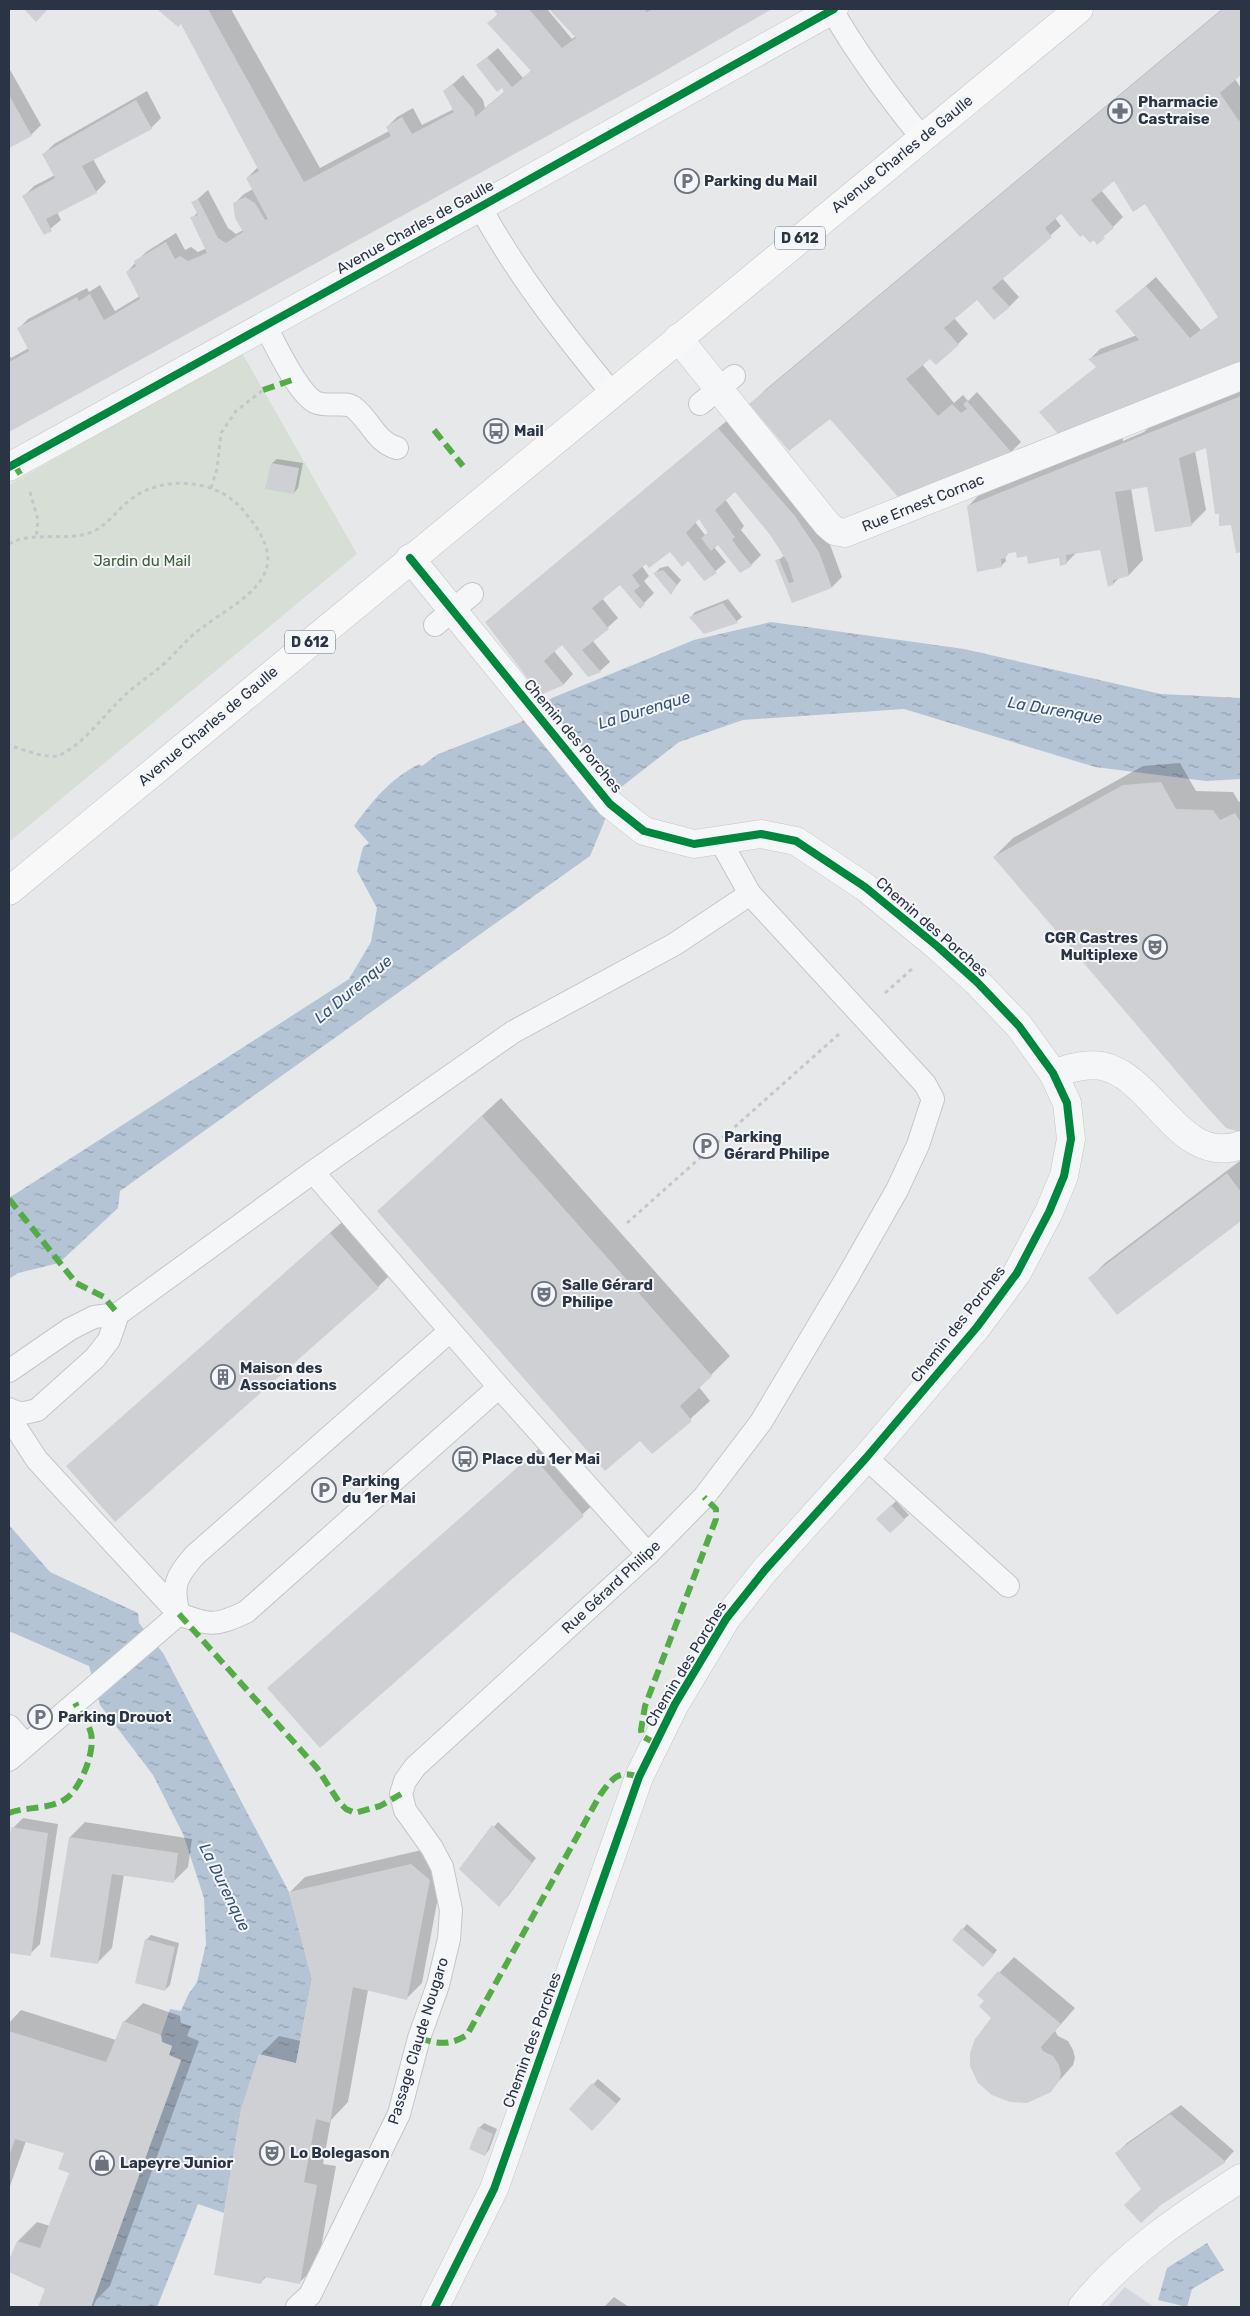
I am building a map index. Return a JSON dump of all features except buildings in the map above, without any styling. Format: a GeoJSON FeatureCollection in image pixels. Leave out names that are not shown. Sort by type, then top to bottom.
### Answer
{"type":"FeatureCollection","features":[{"type":"Feature","properties":{"kind":"main road","name":"Avenue Charles de Gaulle"},"geometry":{"type":"LineString","coordinates":[[9,891],[410,558],[1079,9]]}},
{"type":"Feature","properties":{"kind":"street","name":"Avenue Charles de Gaulle"},"geometry":{"type":"LineString","coordinates":[[18,476],[265,325],[833,9]]}},
{"type":"Feature","properties":{"kind":"street","name":"Rue Ernest Cornac"},"geometry":{"type":"LineString","coordinates":[[678,338],[717,390],[826,524],[835,530],[845,533],[1241,376]]}},
{"type":"Feature","properties":{"kind":"street","name":"Chemin des Porches"},"geometry":{"type":"LineString","coordinates":[[410,558],[610,804],[644,831],[694,844],[721,842],[762,834],[796,841],[865,887],[937,946],[977,982],[1019,1026],[1053,1073],[1067,1103],[1071,1139],[1064,1176],[1049,1212],[1017,1273],[997,1301],[866,1458],[765,1570],[726,1619],[675,1704],[654,1743],[639,1777],[494,2189],[435,2307]]}},
{"type":"Feature","properties":{"kind":"street"},"geometry":{"type":"LineString","coordinates":[[1053,1073],[1090,1065],[1111,1068],[1130,1079],[1180,1130],[1198,1143],[1219,1148],[1241,1145]]}},
{"type":"Feature","properties":{"kind":"street"},"geometry":{"type":"LineString","coordinates":[[1082,2307],[1119,2266],[1145,2244],[1173,2222],[1241,2178]]}},
{"type":"Feature","properties":{"kind":"lane"},"geometry":{"type":"LineString","coordinates":[[833,9],[854,49],[874,78],[922,138]]}},
{"type":"Feature","properties":{"kind":"lane"},"geometry":{"type":"LineString","coordinates":[[480,207],[507,254],[560,330],[612,393]]}},
{"type":"Feature","properties":{"kind":"lane"},"geometry":{"type":"LineString","coordinates":[[265,325],[294,379],[309,398],[325,405],[353,407],[382,440],[389,446],[397,448]]}},
{"type":"Feature","properties":{"kind":"lane"},"geometry":{"type":"LineString","coordinates":[[721,842],[750,894],[861,1015]]}},
{"type":"Feature","properties":{"kind":"lane"},"geometry":{"type":"LineString","coordinates":[[9,1371],[70,1329],[94,1317],[118,1314],[313,1172],[513,1032],[675,944],[750,894]]}},
{"type":"Feature","properties":{"kind":"lane","name":"Rue Gérard Philipe"},"geometry":{"type":"LineString","coordinates":[[401,1794],[405,1781],[415,1767],[648,1554],[704,1498],[761,1422],[799,1360],[897,1190],[918,1145],[933,1099],[925,1084],[861,1015]]}},
{"type":"Feature","properties":{"kind":"lane"},"geometry":{"type":"LineString","coordinates":[[313,1172],[499,1387],[648,1554]]}},
{"type":"Feature","properties":{"kind":"lane"},"geometry":{"type":"LineString","coordinates":[[9,1410],[25,1414],[36,1410],[96,1358],[109,1340],[118,1314]]}},
{"type":"Feature","properties":{"kind":"lane"},"geometry":{"type":"LineString","coordinates":[[179,1614],[174,1595],[180,1572],[195,1555],[450,1331]]}},
{"type":"Feature","properties":{"kind":"lane"},"geometry":{"type":"LineString","coordinates":[[9,1417],[36,1460],[179,1614],[203,1624],[225,1622],[246,1612],[499,1387]]}},
{"type":"Feature","properties":{"kind":"lane"},"geometry":{"type":"LineString","coordinates":[[866,1458],[1008,1586]]}},
{"type":"Feature","properties":{"kind":"lane"},"geometry":{"type":"LineString","coordinates":[[9,1760],[179,1614]]}},
{"type":"Feature","properties":{"kind":"lane"},"geometry":{"type":"LineString","coordinates":[[9,1726],[26,1745]]}},
{"type":"Feature","properties":{"kind":"lane","name":"Passage Claude Nougaro"},"geometry":{"type":"LineString","coordinates":[[297,2307],[310,2295],[399,2114],[419,2038],[444,1965],[449,1939],[451,1910],[442,1867],[432,1848],[405,1810],[401,1794]]}},
{"type":"Feature","properties":{"kind":"path"},"geometry":{"type":"LineString","coordinates":[[211,488],[217,469],[221,433],[236,411],[263,390]]}},
{"type":"Feature","properties":{"kind":"path"},"geometry":{"type":"LineString","coordinates":[[18,476],[31,492],[38,520],[36,538]]}},
{"type":"Feature","properties":{"kind":"path"},"geometry":{"type":"LineString","coordinates":[[9,544],[14,541],[36,538],[86,534],[104,526],[134,496],[153,487],[187,483],[211,488],[236,502],[254,525],[268,550],[266,572],[252,591],[188,638],[165,662],[120,699],[80,741],[58,756],[39,755],[9,745]]}},
{"type":"Feature","properties":{"kind":"path"},"geometry":{"type":"LineString","coordinates":[[627,1223],[893,986]]}},
{"type":"Feature","properties":{"kind":"shaded area"},"geometry":{"type":"Polygon","coordinates":[[[1125,2287],[1154,2307],[1107,2307],[1125,2287]]]}},
{"type":"Feature","properties":{"kind":"green space","name":"Jardin du Mail"},"geometry":{"type":"Polygon","coordinates":[[[242,353],[357,554],[9,842],[9,485],[242,353]]]}},
{"type":"Feature","properties":{"kind":"water","name":"La Durenque"},"geometry":{"type":"Polygon","coordinates":[[[771,622],[964,649],[1161,694],[1241,698],[1241,779],[1206,781],[1095,767],[904,709],[743,720],[679,742],[620,788],[610,804],[590,856],[120,1191],[118,1208],[59,1263],[18,1273],[9,1279],[9,1198],[349,979],[371,942],[377,908],[357,871],[363,847],[369,843],[354,826],[375,799],[399,777],[419,764],[422,766],[438,754],[521,722],[533,710],[552,698],[694,640],[771,622]]]}},
{"type":"Feature","properties":{"kind":"water","name":"La Durenque"},"geometry":{"type":"Polygon","coordinates":[[[9,1525],[50,1572],[138,1613],[139,1623],[163,1653],[289,1892],[312,1979],[296,2063],[259,2055],[241,2110],[224,2213],[198,2204],[157,2307],[91,2307],[181,2061],[169,2055],[172,2046],[162,2042],[161,2035],[170,2009],[181,2011],[188,1995],[197,1982],[206,1944],[204,1898],[183,1834],[153,1775],[100,1705],[89,1666],[9,1631],[9,1525]]]}},
{"type":"Feature","properties":{"kind":"water"},"geometry":{"type":"Polygon","coordinates":[[[1207,2243],[1224,2270],[1192,2289],[1187,2307],[1158,2300],[1167,2268],[1207,2243]]]}},
{"type":"Feature","properties":{"kind":"marked path"},"geometry":{"type":"LineString","coordinates":[[263,390],[295,379]]}},
{"type":"Feature","properties":{"kind":"marked path"},"geometry":{"type":"LineString","coordinates":[[434,430],[463,466]]}},
{"type":"Feature","properties":{"kind":"marked path"},"geometry":{"type":"LineString","coordinates":[[14,464],[22,477]]}},
{"type":"Feature","properties":{"kind":"marked path"},"geometry":{"type":"LineString","coordinates":[[9,1199],[76,1283],[104,1297],[118,1314]]}},
{"type":"Feature","properties":{"kind":"marked path"},"geometry":{"type":"LineString","coordinates":[[655,1743],[642,1736],[641,1730],[645,1706],[716,1519],[716,1509],[704,1497]]}},
{"type":"Feature","properties":{"kind":"marked path"},"geometry":{"type":"LineString","coordinates":[[179,1614],[317,1768],[339,1802],[346,1809],[355,1813],[380,1806],[401,1794]]}},
{"type":"Feature","properties":{"kind":"marked path"},"geometry":{"type":"LineString","coordinates":[[9,1813],[55,1804],[68,1797],[78,1784],[87,1766],[92,1738],[87,1723],[75,1703]]}},
{"type":"Feature","properties":{"kind":"marked path"},"geometry":{"type":"LineString","coordinates":[[419,2038],[443,2043],[455,2041],[467,2035],[600,1795],[616,1777],[626,1774],[639,1777]]}},
{"type":"Feature","properties":{"kind":"cycle path"},"geometry":{"type":"LineString","coordinates":[[9,467],[834,9]]}},
{"type":"Feature","properties":{"kind":"cycle path"},"geometry":{"type":"LineString","coordinates":[[410,558],[610,804],[644,831],[694,844],[761,834],[796,841],[865,887],[937,946],[977,982],[1019,1026],[1053,1073],[1067,1103],[1071,1139],[1064,1176],[1049,1212],[1017,1273],[977,1327],[866,1458],[765,1570],[726,1619],[675,1704],[639,1777],[494,2189],[435,2307]]}},
{"type":"Feature","properties":{"kind":"place","name":"Pharmacie Castraise"},"geometry":{"type":"Point","coordinates":[1120,111]}},
{"type":"Feature","properties":{"kind":"place","name":"Parking du Mail"},"geometry":{"type":"Point","coordinates":[687,181]}},
{"type":"Feature","properties":{"kind":"place","name":"Mail"},"geometry":{"type":"Point","coordinates":[496,431]}},
{"type":"Feature","properties":{"kind":"place","name":"CGR Castres Multiplexe"},"geometry":{"type":"Point","coordinates":[1155,947]}},
{"type":"Feature","properties":{"kind":"place","name":"Parking Gérard Philipe"},"geometry":{"type":"Point","coordinates":[706,1146]}},
{"type":"Feature","properties":{"kind":"place","name":"Salle Gérard Philipe"},"geometry":{"type":"Point","coordinates":[544,1294]}},
{"type":"Feature","properties":{"kind":"place","name":"Maison des Associations"},"geometry":{"type":"Point","coordinates":[223,1377]}},
{"type":"Feature","properties":{"kind":"place","name":"Place du 1er Mai"},"geometry":{"type":"Point","coordinates":[465,1459]}},
{"type":"Feature","properties":{"kind":"place","name":"Parking du 1er Mai"},"geometry":{"type":"Point","coordinates":[324,1490]}},
{"type":"Feature","properties":{"kind":"place","name":"Parking Drouot"},"geometry":{"type":"Point","coordinates":[40,1717]}},
{"type":"Feature","properties":{"kind":"place","name":"Lo Bolegason"},"geometry":{"type":"Point","coordinates":[272,2153]}},
{"type":"Feature","properties":{"kind":"place","name":"Lapeyre Junior"},"geometry":{"type":"Point","coordinates":[102,2163]}}]}
